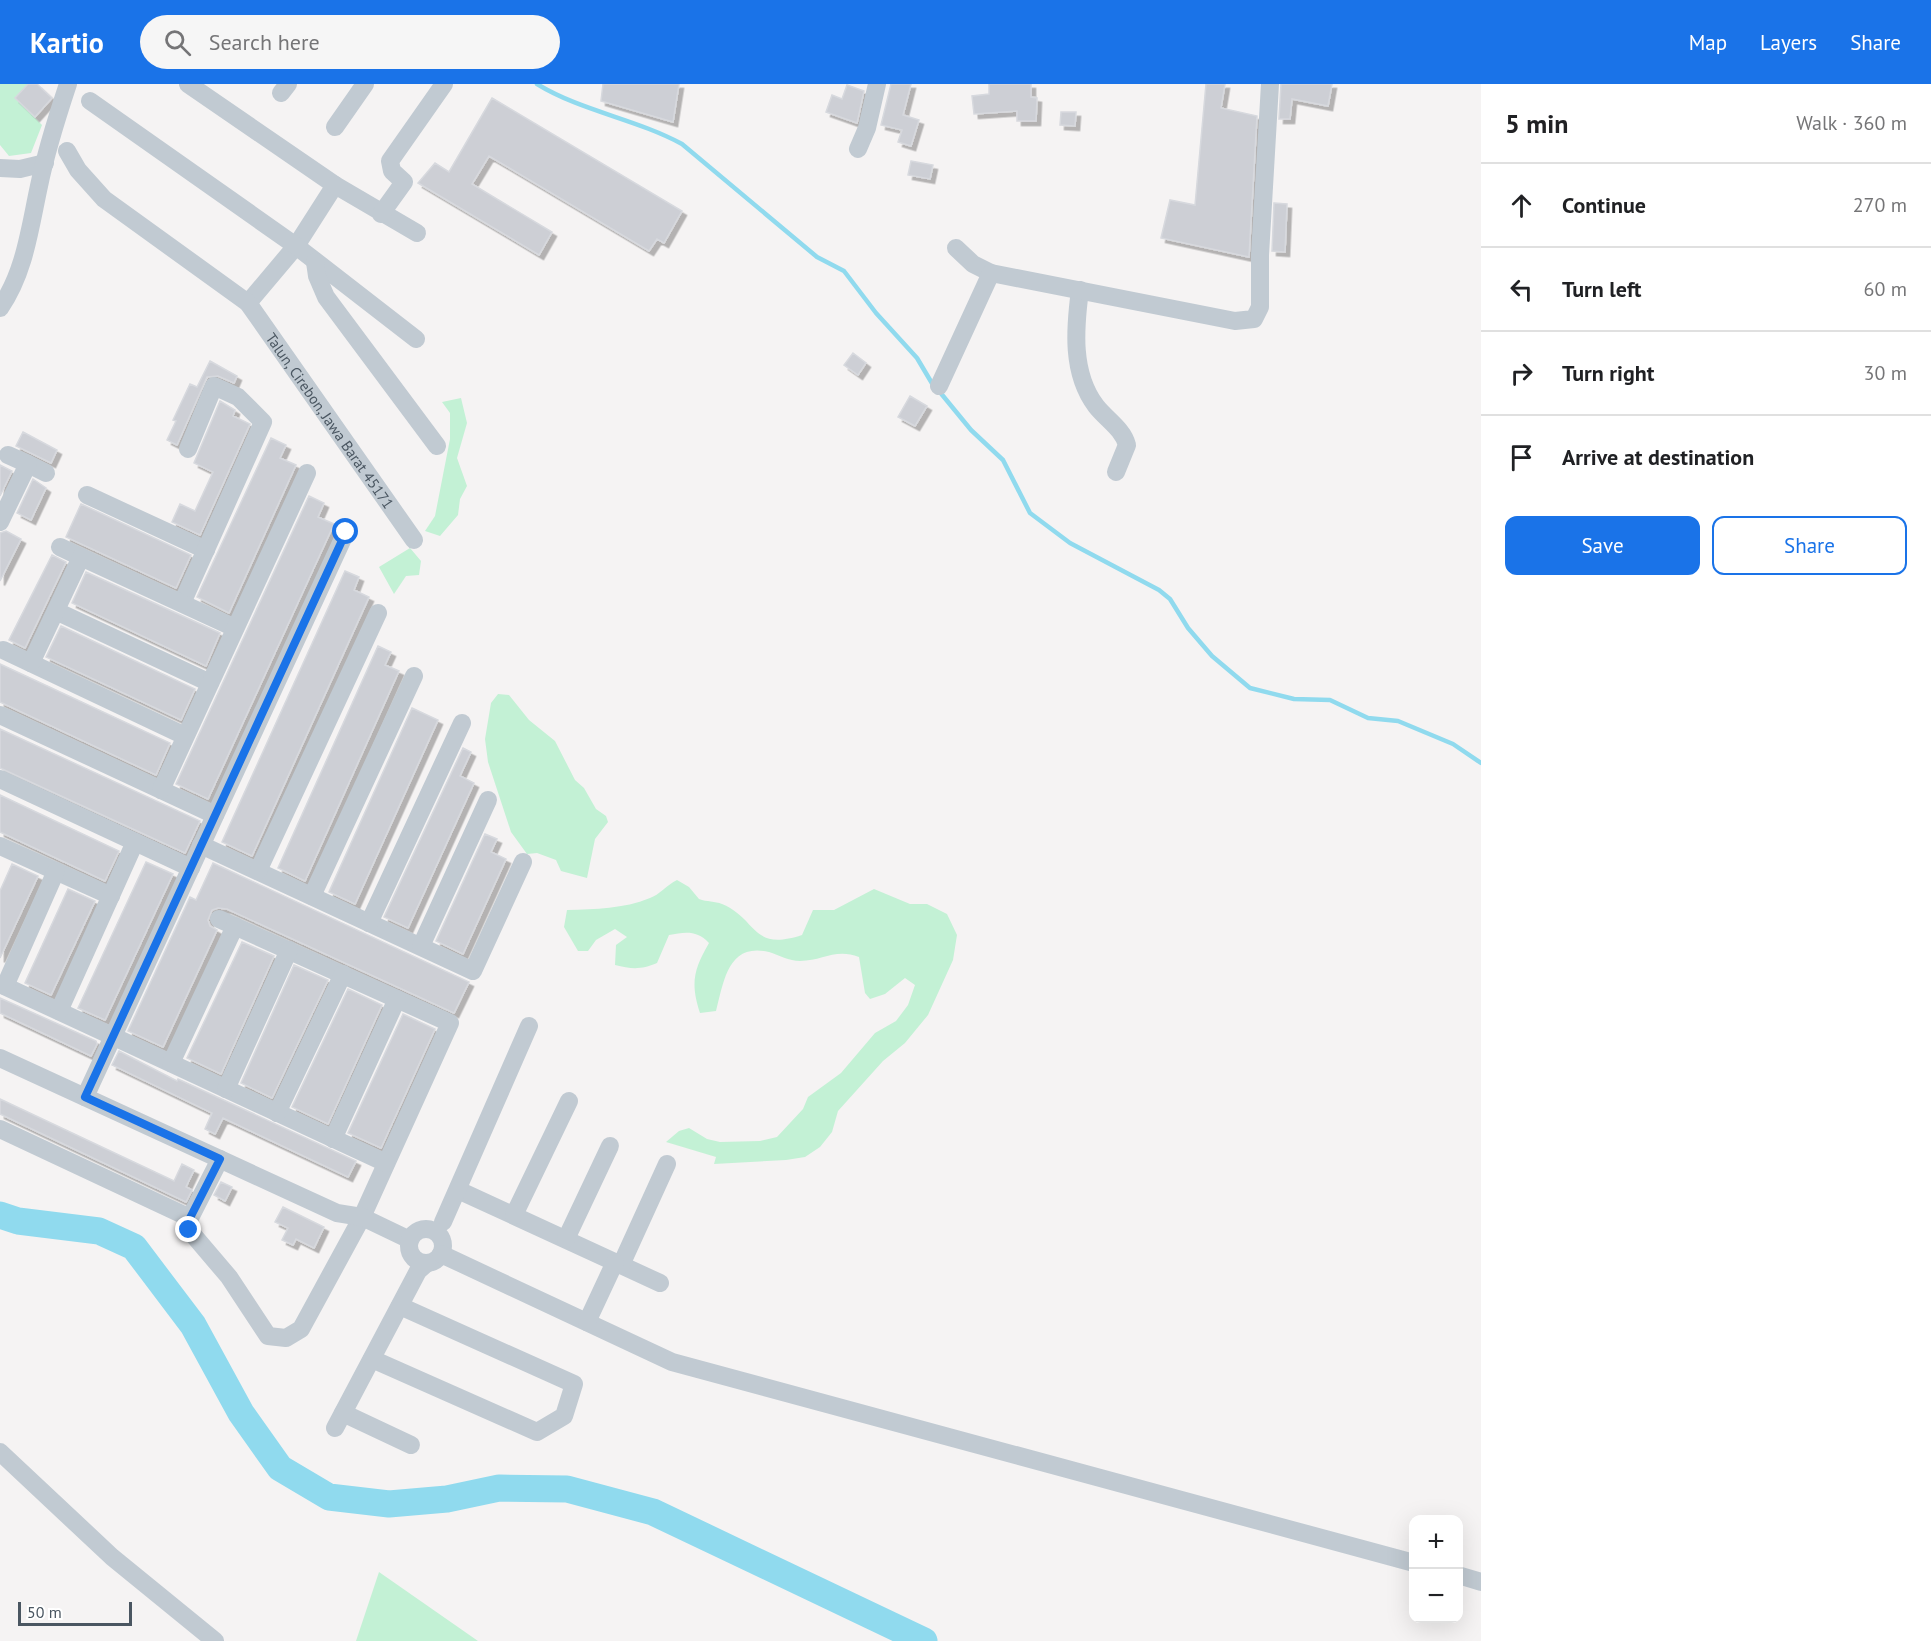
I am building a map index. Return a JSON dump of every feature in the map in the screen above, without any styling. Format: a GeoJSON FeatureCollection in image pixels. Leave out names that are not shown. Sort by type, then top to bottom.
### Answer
{"type":"FeatureCollection","features":[{"type":"Feature","properties":{"kind":"street"},"geometry":{"type":"LineString","coordinates":[[0,308],[16,277],[26,247],[45,163],[68,84]]}},
{"type":"Feature","properties":{"kind":"street"},"geometry":{"type":"LineString","coordinates":[[188,84],[335,185],[417,233]]}},
{"type":"Feature","properties":{"kind":"street"},"geometry":{"type":"LineString","coordinates":[[335,127],[365,84]]}},
{"type":"Feature","properties":{"kind":"street"},"geometry":{"type":"LineString","coordinates":[[381,214],[404,182],[392,171],[390,161],[444,84]]}},
{"type":"Feature","properties":{"kind":"street"},"geometry":{"type":"LineString","coordinates":[[858,149],[867,128],[877,84]]}},
{"type":"Feature","properties":{"kind":"street"},"geometry":{"type":"LineString","coordinates":[[956,248],[973,264],[991,273],[1235,321],[1248,321],[1258,316],[1270,84]]}},
{"type":"Feature","properties":{"kind":"street"},"geometry":{"type":"LineString","coordinates":[[90,101],[296,246],[416,339]]}},
{"type":"Feature","properties":{"kind":"street","name":"Talun, Cirebon, Jawa Barat 45171"},"geometry":{"type":"LineString","coordinates":[[66,151],[78,171],[104,199],[248,303],[414,540]]}},
{"type":"Feature","properties":{"kind":"street"},"geometry":{"type":"LineString","coordinates":[[0,168],[20,169],[45,163]]}},
{"type":"Feature","properties":{"kind":"street"},"geometry":{"type":"LineString","coordinates":[[248,303],[296,246],[335,185]]}},
{"type":"Feature","properties":{"kind":"street"},"geometry":{"type":"LineString","coordinates":[[315,262],[317,276],[326,297],[437,446]]}},
{"type":"Feature","properties":{"kind":"street"},"geometry":{"type":"LineString","coordinates":[[939,386],[991,273]]}},
{"type":"Feature","properties":{"kind":"street"},"geometry":{"type":"LineString","coordinates":[[1080,290],[1075,334],[1081,377],[1092,400],[1123,435],[1127,446],[1116,472]]}},
{"type":"Feature","properties":{"kind":"street"},"geometry":{"type":"LineString","coordinates":[[182,603],[263,422],[238,397],[214,386],[188,449]]}},
{"type":"Feature","properties":{"kind":"street"},"geometry":{"type":"LineString","coordinates":[[8,455],[46,473]]}},
{"type":"Feature","properties":{"kind":"street"},"geometry":{"type":"LineString","coordinates":[[0,522],[28,464]]}},
{"type":"Feature","properties":{"kind":"street"},"geometry":{"type":"LineString","coordinates":[[161,790],[307,473]]}},
{"type":"Feature","properties":{"kind":"street"},"geometry":{"type":"LineString","coordinates":[[87,495],[206,550]]}},
{"type":"Feature","properties":{"kind":"street"},"geometry":{"type":"LineString","coordinates":[[85,1097],[346,532]]}},
{"type":"Feature","properties":{"kind":"street"},"geometry":{"type":"LineString","coordinates":[[60,547],[235,628]]}},
{"type":"Feature","properties":{"kind":"street"},"geometry":{"type":"LineString","coordinates":[[31,663],[81,557]]}},
{"type":"Feature","properties":{"kind":"street"},"geometry":{"type":"LineString","coordinates":[[56,611],[210,683]]}},
{"type":"Feature","properties":{"kind":"street"},"geometry":{"type":"LineString","coordinates":[[258,871],[378,614]]}},
{"type":"Feature","properties":{"kind":"street"},"geometry":{"type":"LineString","coordinates":[[3,650],[185,736]]}},
{"type":"Feature","properties":{"kind":"street"},"geometry":{"type":"LineString","coordinates":[[312,896],[414,676]]}},
{"type":"Feature","properties":{"kind":"street"},"geometry":{"type":"LineString","coordinates":[[0,715],[215,815]]}},
{"type":"Feature","properties":{"kind":"street"},"geometry":{"type":"LineString","coordinates":[[369,922],[462,723]]}},
{"type":"Feature","properties":{"kind":"street"},"geometry":{"type":"LineString","coordinates":[[0,779],[191,868]]}},
{"type":"Feature","properties":{"kind":"street"},"geometry":{"type":"LineString","coordinates":[[421,946],[488,800]]}},
{"type":"Feature","properties":{"kind":"street"},"geometry":{"type":"LineString","coordinates":[[59,1011],[135,842]]}},
{"type":"Feature","properties":{"kind":"street"},"geometry":{"type":"LineString","coordinates":[[201,845],[473,971],[523,862]]}},
{"type":"Feature","properties":{"kind":"street"},"geometry":{"type":"LineString","coordinates":[[0,847],[111,896]]}},
{"type":"Feature","properties":{"kind":"street"},"geometry":{"type":"LineString","coordinates":[[56,871],[2,985],[386,1163]]}},
{"type":"Feature","properties":{"kind":"street"},"geometry":{"type":"LineString","coordinates":[[171,1063],[227,922],[450,1023],[362,1217],[301,1329],[286,1338],[268,1336],[229,1277],[189,1230],[190,1218],[220,1159]]}},
{"type":"Feature","properties":{"kind":"street"},"geometry":{"type":"LineString","coordinates":[[226,1089],[289,950]]}},
{"type":"Feature","properties":{"kind":"street"},"geometry":{"type":"LineString","coordinates":[[278,1113],[342,974]]}},
{"type":"Feature","properties":{"kind":"street"},"geometry":{"type":"LineString","coordinates":[[333,1139],[397,999]]}},
{"type":"Feature","properties":{"kind":"street"},"geometry":{"type":"LineString","coordinates":[[443,1222],[529,1026]]}},
{"type":"Feature","properties":{"kind":"street"},"geometry":{"type":"LineString","coordinates":[[0,1058],[337,1213],[362,1217],[410,1240]]}},
{"type":"Feature","properties":{"kind":"street"},"geometry":{"type":"LineString","coordinates":[[514,1215],[569,1101]]}},
{"type":"Feature","properties":{"kind":"street"},"geometry":{"type":"LineString","coordinates":[[0,1129],[190,1218]]}},
{"type":"Feature","properties":{"kind":"street"},"geometry":{"type":"LineString","coordinates":[[566,1239],[610,1146]]}},
{"type":"Feature","properties":{"kind":"street"},"geometry":{"type":"LineString","coordinates":[[587,1322],[667,1164]]}},
{"type":"Feature","properties":{"kind":"street"},"geometry":{"type":"LineString","coordinates":[[458,1190],[660,1283]]}},
{"type":"Feature","properties":{"kind":"street"},"geometry":{"type":"LineString","coordinates":[[411,1445],[339,1420],[417,1271],[434,1259],[442,1240],[433,1230],[419,1230],[410,1240],[409,1248],[412,1257],[419,1262],[434,1259],[587,1322],[672,1362],[1409,1562]]}},
{"type":"Feature","properties":{"kind":"street"},"geometry":{"type":"LineString","coordinates":[[372,1359],[537,1432],[564,1416],[574,1384],[400,1306]]}},
{"type":"Feature","properties":{"kind":"street"},"geometry":{"type":"LineString","coordinates":[[0,1452],[112,1557],[215,1641]]}},
{"type":"Feature","properties":{"kind":"street"},"geometry":{"type":"LineString","coordinates":[[1463,1576],[1481,1581]]}},
{"type":"Feature","properties":{"kind":"green space"},"geometry":{"type":"Polygon","coordinates":[[[0,84],[29,84],[15,98],[42,125],[31,153],[9,156],[0,145],[0,84]]]}},
{"type":"Feature","properties":{"kind":"green space"},"geometry":{"type":"Polygon","coordinates":[[[461,398],[467,423],[457,458],[467,486],[460,499],[458,515],[440,536],[425,531],[435,516],[450,439],[450,413],[442,402],[461,398]]]}},
{"type":"Feature","properties":{"kind":"green space"},"geometry":{"type":"Polygon","coordinates":[[[410,548],[421,561],[419,575],[406,576],[394,594],[379,567],[410,548]]]}},
{"type":"Feature","properties":{"kind":"green space"},"geometry":{"type":"Polygon","coordinates":[[[498,694],[509,695],[529,720],[555,741],[575,780],[584,788],[596,809],[606,816],[608,822],[595,839],[587,878],[561,871],[556,860],[537,853],[527,854],[511,832],[488,762],[485,739],[491,703],[498,694]]]}},
{"type":"Feature","properties":{"kind":"green space"},"geometry":{"type":"Polygon","coordinates":[[[677,880],[689,887],[699,899],[719,903],[734,910],[756,932],[773,939],[802,935],[813,910],[834,910],[874,889],[910,904],[927,904],[947,914],[957,935],[953,960],[928,1015],[905,1043],[883,1061],[838,1111],[832,1132],[820,1147],[805,1157],[714,1164],[716,1157],[666,1142],[679,1131],[689,1128],[707,1139],[720,1142],[760,1141],[777,1137],[803,1109],[808,1097],[841,1073],[875,1033],[896,1021],[908,1005],[915,985],[905,978],[885,994],[870,999],[865,993],[859,957],[836,954],[800,961],[755,950],[736,958],[730,966],[716,1011],[700,1013],[695,993],[695,977],[709,943],[700,936],[686,933],[669,935],[657,963],[641,968],[631,968],[615,965],[616,945],[627,937],[615,929],[596,940],[588,951],[578,951],[564,927],[567,910],[609,908],[640,902],[653,897],[677,880]]]}},
{"type":"Feature","properties":{"kind":"green space"},"geometry":{"type":"Polygon","coordinates":[[[379,1572],[478,1641],[356,1641],[379,1572]]]}},
{"type":"Feature","properties":{"kind":"building"},"geometry":{"type":"Polygon","coordinates":[[[28,84],[37,84],[52,98],[35,117],[15,98],[28,84]]]}},
{"type":"Feature","properties":{"kind":"building"},"geometry":{"type":"Polygon","coordinates":[[[603,84],[679,84],[673,122],[601,101],[603,84]]]}},
{"type":"Feature","properties":{"kind":"building"},"geometry":{"type":"Polygon","coordinates":[[[891,84],[911,84],[903,115],[919,120],[911,146],[898,142],[902,130],[881,125],[891,84]]]}},
{"type":"Feature","properties":{"kind":"building"},"geometry":{"type":"Polygon","coordinates":[[[989,84],[1031,84],[1031,97],[1037,98],[1036,121],[1017,121],[1017,111],[974,114],[972,96],[989,94],[989,84]]]}},
{"type":"Feature","properties":{"kind":"building"},"geometry":{"type":"Polygon","coordinates":[[[1206,84],[1225,84],[1221,108],[1257,116],[1249,257],[1161,238],[1170,200],[1195,205],[1206,84]]]}},
{"type":"Feature","properties":{"kind":"building"},"geometry":{"type":"Polygon","coordinates":[[[1281,84],[1332,84],[1328,106],[1292,99],[1290,119],[1279,119],[1281,84]]]}},
{"type":"Feature","properties":{"kind":"building"},"geometry":{"type":"Polygon","coordinates":[[[847,85],[864,91],[857,123],[826,112],[832,95],[842,99],[847,85]]]}},
{"type":"Feature","properties":{"kind":"building"},"geometry":{"type":"Polygon","coordinates":[[[492,98],[682,211],[664,243],[657,239],[649,251],[489,156],[472,184],[552,232],[539,255],[418,183],[435,163],[449,172],[492,98]]]}},
{"type":"Feature","properties":{"kind":"building"},"geometry":{"type":"Polygon","coordinates":[[[1061,112],[1076,112],[1075,126],[1060,125],[1061,112]]]}},
{"type":"Feature","properties":{"kind":"building"},"geometry":{"type":"Polygon","coordinates":[[[911,161],[933,165],[930,179],[908,175],[911,161]]]}},
{"type":"Feature","properties":{"kind":"building"},"geometry":{"type":"Polygon","coordinates":[[[1274,203],[1287,204],[1285,252],[1272,251],[1274,203]]]}},
{"type":"Feature","properties":{"kind":"building"},"geometry":{"type":"Polygon","coordinates":[[[853,353],[866,363],[858,375],[844,365],[853,353]]]}},
{"type":"Feature","properties":{"kind":"building"},"geometry":{"type":"Polygon","coordinates":[[[210,361],[237,376],[234,383],[218,376],[207,377],[177,445],[167,440],[176,421],[173,420],[190,384],[197,387],[210,361]]]}},
{"type":"Feature","properties":{"kind":"building"},"geometry":{"type":"Polygon","coordinates":[[[910,396],[927,406],[915,426],[898,417],[910,396]]]}},
{"type":"Feature","properties":{"kind":"building"},"geometry":{"type":"Polygon","coordinates":[[[220,401],[235,410],[233,416],[250,424],[200,535],[172,522],[180,504],[195,511],[213,472],[194,463],[220,401]]]}},
{"type":"Feature","properties":{"kind":"building"},"geometry":{"type":"Polygon","coordinates":[[[23,432],[57,450],[51,463],[16,446],[23,432]]]}},
{"type":"Feature","properties":{"kind":"building"},"geometry":{"type":"Polygon","coordinates":[[[271,438],[286,445],[280,458],[296,465],[229,613],[197,597],[271,438]]]}},
{"type":"Feature","properties":{"kind":"building"},"geometry":{"type":"Polygon","coordinates":[[[0,465],[12,471],[0,496],[0,465]]]}},
{"type":"Feature","properties":{"kind":"building"},"geometry":{"type":"Polygon","coordinates":[[[33,479],[46,488],[31,520],[17,513],[33,479]]]}},
{"type":"Feature","properties":{"kind":"building"},"geometry":{"type":"Polygon","coordinates":[[[309,496],[324,503],[318,517],[334,524],[208,799],[176,784],[309,496]]]}},
{"type":"Feature","properties":{"kind":"building"},"geometry":{"type":"Polygon","coordinates":[[[81,504],[191,555],[176,588],[66,537],[81,504]]]}},
{"type":"Feature","properties":{"kind":"building"},"geometry":{"type":"Polygon","coordinates":[[[6,531],[21,539],[0,581],[0,533],[6,531]]]}},
{"type":"Feature","properties":{"kind":"building"},"geometry":{"type":"Polygon","coordinates":[[[52,555],[66,562],[25,648],[9,640],[52,555]]]}},
{"type":"Feature","properties":{"kind":"building"},"geometry":{"type":"Polygon","coordinates":[[[345,571],[359,577],[354,590],[369,597],[252,856],[222,842],[345,571]]]}},
{"type":"Feature","properties":{"kind":"building"},"geometry":{"type":"Polygon","coordinates":[[[86,572],[220,633],[206,666],[72,603],[86,572]]]}},
{"type":"Feature","properties":{"kind":"building"},"geometry":{"type":"Polygon","coordinates":[[[61,626],[195,689],[181,720],[46,657],[61,626]]]}},
{"type":"Feature","properties":{"kind":"building"},"geometry":{"type":"Polygon","coordinates":[[[378,646],[391,652],[385,665],[399,671],[305,881],[278,868],[378,646]]]}},
{"type":"Feature","properties":{"kind":"building"},"geometry":{"type":"Polygon","coordinates":[[[0,664],[170,743],[156,775],[0,702],[0,664]]]}},
{"type":"Feature","properties":{"kind":"building"},"geometry":{"type":"Polygon","coordinates":[[[412,708],[438,720],[355,904],[329,892],[412,708]]]}},
{"type":"Feature","properties":{"kind":"building"},"geometry":{"type":"Polygon","coordinates":[[[0,729],[200,821],[185,853],[0,768],[0,729]]]}},
{"type":"Feature","properties":{"kind":"building"},"geometry":{"type":"Polygon","coordinates":[[[463,748],[471,752],[460,776],[474,783],[408,928],[384,917],[463,748]]]}},
{"type":"Feature","properties":{"kind":"building"},"geometry":{"type":"Polygon","coordinates":[[[0,795],[119,851],[105,881],[0,832],[0,795]]]}},
{"type":"Feature","properties":{"kind":"building"},"geometry":{"type":"Polygon","coordinates":[[[485,834],[497,839],[491,852],[506,859],[463,954],[436,941],[485,834]]]}},
{"type":"Feature","properties":{"kind":"building"},"geometry":{"type":"Polygon","coordinates":[[[146,862],[173,874],[105,1020],[78,1008],[146,862]]]}},
{"type":"Feature","properties":{"kind":"building"},"geometry":{"type":"Polygon","coordinates":[[[213,863],[469,982],[454,1013],[227,909],[218,908],[212,910],[208,920],[210,926],[217,930],[163,1047],[128,1031],[190,897],[196,900],[213,863]]]}},
{"type":"Feature","properties":{"kind":"building"},"geometry":{"type":"Polygon","coordinates":[[[12,864],[38,876],[0,958],[0,891],[12,864]]]}},
{"type":"Feature","properties":{"kind":"building"},"geometry":{"type":"Polygon","coordinates":[[[68,889],[95,901],[51,995],[25,983],[68,889]]]}},
{"type":"Feature","properties":{"kind":"building"},"geometry":{"type":"Polygon","coordinates":[[[242,942],[274,956],[221,1074],[187,1058],[242,942]]]}},
{"type":"Feature","properties":{"kind":"building"},"geometry":{"type":"Polygon","coordinates":[[[294,965],[328,980],[272,1098],[241,1083],[294,965]]]}},
{"type":"Feature","properties":{"kind":"building"},"geometry":{"type":"Polygon","coordinates":[[[348,989],[382,1005],[328,1124],[292,1107],[348,989]]]}},
{"type":"Feature","properties":{"kind":"building"},"geometry":{"type":"Polygon","coordinates":[[[0,998],[96,1041],[97,1044],[91,1056],[0,1013],[0,998]]]}},
{"type":"Feature","properties":{"kind":"building"},"geometry":{"type":"Polygon","coordinates":[[[403,1014],[435,1029],[381,1148],[348,1133],[403,1014]]]}},
{"type":"Feature","properties":{"kind":"building"},"geometry":{"type":"Polygon","coordinates":[[[119,1051],[177,1081],[178,1079],[356,1161],[348,1177],[223,1118],[215,1134],[205,1129],[212,1113],[112,1065],[119,1051]]]}},
{"type":"Feature","properties":{"kind":"building"},"geometry":{"type":"Polygon","coordinates":[[[0,1099],[174,1181],[182,1164],[194,1170],[186,1187],[192,1190],[186,1202],[0,1114],[0,1099]]]}},
{"type":"Feature","properties":{"kind":"building"},"geometry":{"type":"Polygon","coordinates":[[[221,1182],[232,1187],[225,1201],[214,1195],[221,1182]]]}},
{"type":"Feature","properties":{"kind":"building"},"geometry":{"type":"Polygon","coordinates":[[[283,1207],[324,1227],[314,1248],[296,1239],[293,1245],[282,1240],[288,1228],[275,1222],[283,1207]]]}},
{"type":"Feature","properties":{"kind":"waterway"},"geometry":{"type":"LineString","coordinates":[[537,84],[572,101],[664,135],[682,144],[817,257],[844,271],[876,313],[917,358],[933,385]]}},
{"type":"Feature","properties":{"kind":"waterway"},"geometry":{"type":"LineString","coordinates":[[939,391],[971,430],[1003,460],[1030,513],[1070,543],[1159,590],[1170,599],[1188,628],[1212,656],[1250,688],[1294,699],[1330,700],[1368,718],[1398,721],[1453,744],[1481,763]]}},
{"type":"Feature","properties":{"kind":"waterway"},"geometry":{"type":"LineString","coordinates":[[0,1215],[18,1221],[99,1231],[134,1247],[193,1325],[241,1413],[280,1468],[329,1497],[389,1504],[447,1499],[499,1488],[567,1489],[653,1512],[924,1641]]}},
{"type":"Feature","properties":{"kind":"route"},"geometry":{"type":"LineString","coordinates":[[189,1230],[190,1218],[220,1159],[85,1097],[346,532]]}}]}
